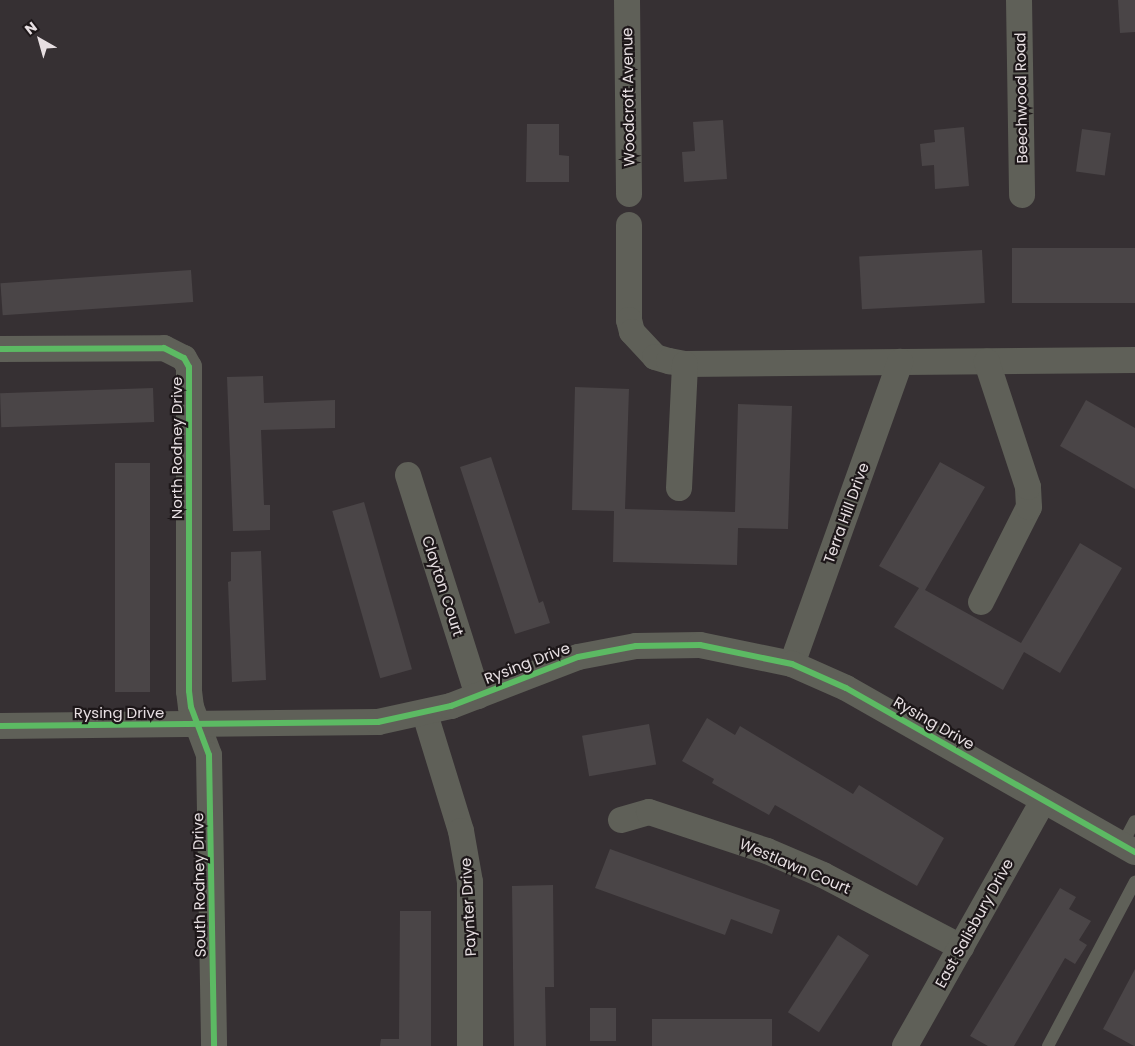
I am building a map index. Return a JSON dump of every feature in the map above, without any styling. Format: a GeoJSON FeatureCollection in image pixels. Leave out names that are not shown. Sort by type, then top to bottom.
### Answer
{"type":"FeatureCollection","features":[{"type":"Feature","properties":{"kind":"street","name":"Woodcroft Avenue"},"geometry":{"type":"LineString","coordinates":[[627,0],[629,194]]}},
{"type":"Feature","properties":{"kind":"street","name":"Beechwood Road"},"geometry":{"type":"LineString","coordinates":[[1019,0],[1022,195]]}},
{"type":"Feature","properties":{"kind":"street"},"geometry":{"type":"LineString","coordinates":[[629,225],[629,320],[632,332],[655,357],[685,364],[1135,360]]}},
{"type":"Feature","properties":{"kind":"street","name":"North Rodney Drive"},"geometry":{"type":"LineString","coordinates":[[0,349],[164,348],[184,358],[189,367],[189,691],[198,725]]}},
{"type":"Feature","properties":{"kind":"street","name":"Terra Hill Drive"},"geometry":{"type":"LineString","coordinates":[[792,664],[900,362]]}},
{"type":"Feature","properties":{"kind":"street"},"geometry":{"type":"LineString","coordinates":[[981,602],[1030,507],[1028,487],[987,362]]}},
{"type":"Feature","properties":{"kind":"street"},"geometry":{"type":"LineString","coordinates":[[679,488],[685,364]]}},
{"type":"Feature","properties":{"kind":"street","name":"Clayton Court"},"geometry":{"type":"LineString","coordinates":[[408,475],[478,696]]}},
{"type":"Feature","properties":{"kind":"street","name":"Rysing Drive"},"geometry":{"type":"LineString","coordinates":[[0,726],[351,724],[425,714],[478,696],[550,665],[636,646],[700,645],[792,664],[875,703],[1128,848]]}},
{"type":"Feature","properties":{"kind":"street","name":"Paynter Drive"},"geometry":{"type":"LineString","coordinates":[[425,714],[461,831],[469,874],[472,936],[470,1046]]}},
{"type":"Feature","properties":{"kind":"street","name":"South Rodney Drive"},"geometry":{"type":"LineString","coordinates":[[198,725],[210,756],[214,1046]]}},
{"type":"Feature","properties":{"kind":"street","name":"East Salisbury Drive"},"geometry":{"type":"LineString","coordinates":[[905,1046],[1044,801]]}},
{"type":"Feature","properties":{"kind":"street","name":"Westlawn Court"},"geometry":{"type":"LineString","coordinates":[[621,820],[649,812],[767,851],[823,875],[961,947]]}},
{"type":"Feature","properties":{"kind":"lane"},"geometry":{"type":"LineString","coordinates":[[1128,848],[1135,822]]}},
{"type":"Feature","properties":{"kind":"lane"},"geometry":{"type":"LineString","coordinates":[[1048,1046],[1135,882]]}},
{"type":"Feature","properties":{"kind":"building"},"geometry":{"type":"Polygon","coordinates":[[[1118,0],[1135,0],[1135,32],[1120,33],[1118,0]]]}},
{"type":"Feature","properties":{"kind":"building"},"geometry":{"type":"Polygon","coordinates":[[[723,120],[727,179],[684,182],[682,152],[695,151],[693,122],[723,120]]]}},
{"type":"Feature","properties":{"kind":"building"},"geometry":{"type":"Polygon","coordinates":[[[527,124],[559,124],[559,155],[569,156],[569,182],[526,182],[527,124]]]}},
{"type":"Feature","properties":{"kind":"building"},"geometry":{"type":"Polygon","coordinates":[[[964,127],[969,186],[935,189],[934,165],[922,166],[920,144],[935,142],[934,130],[964,127]]]}},
{"type":"Feature","properties":{"kind":"building"},"geometry":{"type":"Polygon","coordinates":[[[1082,129],[1111,133],[1105,176],[1076,172],[1082,129]]]}},
{"type":"Feature","properties":{"kind":"building"},"geometry":{"type":"Polygon","coordinates":[[[1012,248],[1135,248],[1135,303],[1012,303],[1012,248]]]}},
{"type":"Feature","properties":{"kind":"building"},"geometry":{"type":"Polygon","coordinates":[[[982,250],[985,303],[862,309],[859,256],[982,250]]]}},
{"type":"Feature","properties":{"kind":"building"},"geometry":{"type":"Polygon","coordinates":[[[191,270],[193,302],[3,315],[0,283],[191,270]]]}},
{"type":"Feature","properties":{"kind":"building"},"geometry":{"type":"Polygon","coordinates":[[[263,376],[264,403],[335,400],[335,428],[261,430],[264,505],[270,505],[270,530],[233,531],[227,377],[263,376]]]}},
{"type":"Feature","properties":{"kind":"building"},"geometry":{"type":"Polygon","coordinates":[[[575,387],[629,389],[625,509],[735,512],[738,404],[792,406],[788,529],[738,528],[737,565],[613,562],[614,511],[572,510],[575,387]]]}},
{"type":"Feature","properties":{"kind":"building"},"geometry":{"type":"Polygon","coordinates":[[[153,388],[154,422],[1,427],[0,393],[153,388]]]}},
{"type":"Feature","properties":{"kind":"building"},"geometry":{"type":"Polygon","coordinates":[[[1086,400],[1135,428],[1135,489],[1060,446],[1086,400]]]}},
{"type":"Feature","properties":{"kind":"building"},"geometry":{"type":"Polygon","coordinates":[[[491,457],[539,603],[543,601],[550,623],[515,634],[460,467],[491,457]]]}},
{"type":"Feature","properties":{"kind":"building"},"geometry":{"type":"Polygon","coordinates":[[[940,462],[985,487],[925,590],[1021,643],[1080,543],[1122,568],[1060,673],[1024,652],[1003,690],[894,627],[919,588],[879,566],[940,462]]]}},
{"type":"Feature","properties":{"kind":"building"},"geometry":{"type":"Polygon","coordinates":[[[115,463],[150,463],[150,692],[115,692],[115,463]]]}},
{"type":"Feature","properties":{"kind":"building"},"geometry":{"type":"Polygon","coordinates":[[[364,502],[412,669],[380,678],[332,511],[364,502]]]}},
{"type":"Feature","properties":{"kind":"building"},"geometry":{"type":"Polygon","coordinates":[[[261,551],[266,680],[232,682],[228,582],[231,581],[231,552],[261,551]]]}},
{"type":"Feature","properties":{"kind":"building"},"geometry":{"type":"Polygon","coordinates":[[[707,718],[735,735],[740,726],[853,794],[859,785],[944,838],[917,886],[775,805],[769,815],[712,783],[714,779],[682,761],[707,718]]]}},
{"type":"Feature","properties":{"kind":"building"},"geometry":{"type":"Polygon","coordinates":[[[649,724],[656,764],[589,776],[582,736],[649,724]]]}},
{"type":"Feature","properties":{"kind":"building"},"geometry":{"type":"Polygon","coordinates":[[[610,849],[780,910],[772,934],[731,919],[725,935],[595,888],[610,849]]]}},
{"type":"Feature","properties":{"kind":"building"},"geometry":{"type":"Polygon","coordinates":[[[553,885],[554,987],[545,987],[546,1046],[514,1046],[512,886],[553,885]]]}},
{"type":"Feature","properties":{"kind":"building"},"geometry":{"type":"Polygon","coordinates":[[[1060,888],[1076,897],[1069,909],[1091,921],[1079,940],[1087,945],[1075,964],[1065,958],[1014,1046],[988,1046],[970,1036],[1060,888]]]}},
{"type":"Feature","properties":{"kind":"building"},"geometry":{"type":"Polygon","coordinates":[[[400,911],[431,911],[431,1046],[380,1046],[381,1039],[399,1039],[400,911]]]}},
{"type":"Feature","properties":{"kind":"building"},"geometry":{"type":"Polygon","coordinates":[[[838,935],[869,955],[819,1032],[788,1012],[838,935]]]}},
{"type":"Feature","properties":{"kind":"building"},"geometry":{"type":"Polygon","coordinates":[[[1135,969],[1135,1046],[1134,1046],[1103,1029],[1135,969]]]}},
{"type":"Feature","properties":{"kind":"building"},"geometry":{"type":"Polygon","coordinates":[[[590,1008],[616,1008],[616,1041],[590,1041],[590,1008]]]}},
{"type":"Feature","properties":{"kind":"building"},"geometry":{"type":"Polygon","coordinates":[[[652,1019],[772,1019],[772,1046],[652,1046],[652,1019]]]}},
{"type":"Feature","properties":{"kind":"cycle path"},"geometry":{"type":"LineString","coordinates":[[0,349],[164,348],[184,358],[189,367],[189,691],[191,707],[209,755],[214,1046]]}},
{"type":"Feature","properties":{"kind":"cycle path"},"geometry":{"type":"LineString","coordinates":[[0,726],[378,722],[451,706],[578,657],[636,646],[700,645],[792,664],[846,688],[1135,852]]}}]}
